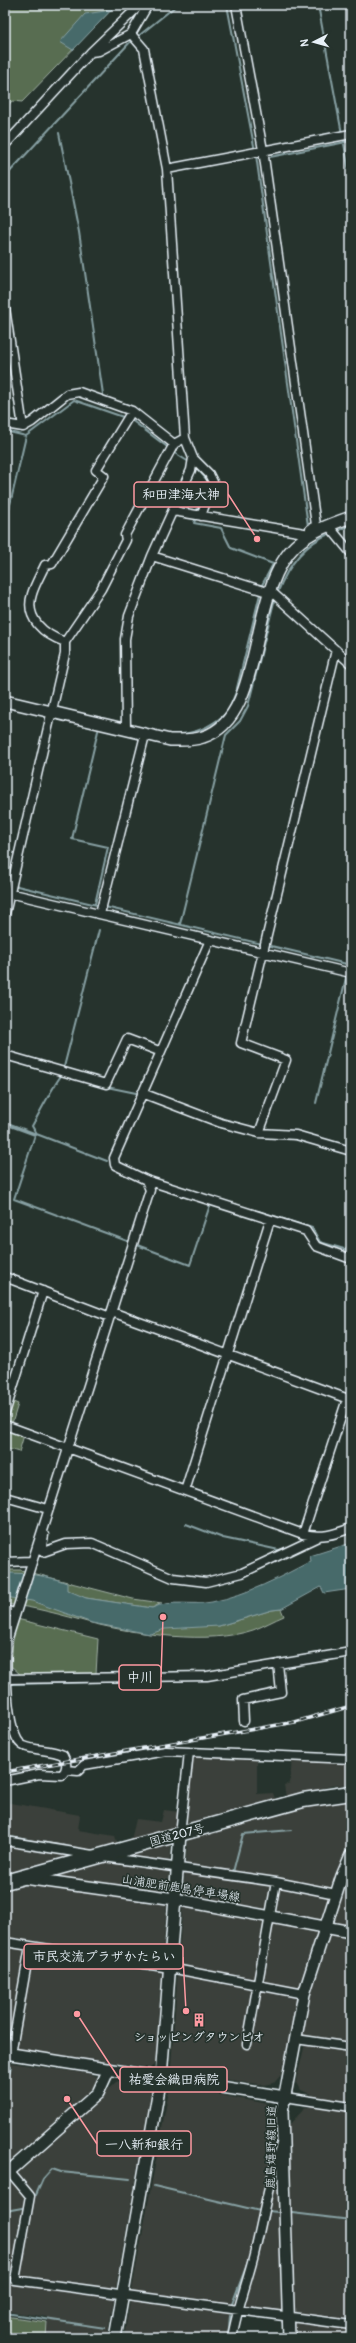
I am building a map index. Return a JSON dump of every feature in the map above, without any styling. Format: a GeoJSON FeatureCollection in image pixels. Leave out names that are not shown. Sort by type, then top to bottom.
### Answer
{"type":"FeatureCollection","features":[{"type":"Feature","properties":{"kind":"highway","name":"国道207号"},"geometry":{"type":"LineString","coordinates":[[5,1882],[303,1800],[351,1793]]}},
{"type":"Feature","properties":{"kind":"street"},"geometry":{"type":"LineString","coordinates":[[5,145],[91,52],[140,5]]}},
{"type":"Feature","properties":{"kind":"street"},"geometry":{"type":"LineString","coordinates":[[91,52],[99,51],[131,34],[148,5]]}},
{"type":"Feature","properties":{"kind":"street"},"geometry":{"type":"LineString","coordinates":[[5,701],[170,740],[193,739],[217,731],[231,718],[240,701],[274,594],[279,569],[294,548],[310,534],[310,529],[316,525],[265,163],[261,151],[236,5]]}},
{"type":"Feature","properties":{"kind":"street"},"geometry":{"type":"LineString","coordinates":[[131,34],[141,43],[144,49],[167,169],[185,438],[193,458],[209,474],[213,482],[201,516]]}},
{"type":"Feature","properties":{"kind":"street"},"geometry":{"type":"LineString","coordinates":[[167,169],[345,135]]}},
{"type":"Feature","properties":{"kind":"street"},"geometry":{"type":"LineString","coordinates":[[5,308],[23,427]]}},
{"type":"Feature","properties":{"kind":"street"},"geometry":{"type":"LineString","coordinates":[[5,424],[23,427],[72,392],[79,392],[129,416],[172,448]]}},
{"type":"Feature","properties":{"kind":"street"},"geometry":{"type":"LineString","coordinates":[[65,642],[41,631],[35,621],[31,606],[31,594],[45,565],[52,564],[104,476],[96,470],[129,416]]}},
{"type":"Feature","properties":{"kind":"street"},"geometry":{"type":"LineString","coordinates":[[5,914],[65,654],[65,642],[101,589],[126,540],[125,535],[172,448],[185,438]]}},
{"type":"Feature","properties":{"kind":"street"},"geometry":{"type":"LineString","coordinates":[[126,730],[125,639],[128,616],[152,556],[191,470],[193,458]]}},
{"type":"Feature","properties":{"kind":"street"},"geometry":{"type":"LineString","coordinates":[[173,511],[310,534],[331,530],[351,517]]}},
{"type":"Feature","properties":{"kind":"street"},"geometry":{"type":"LineString","coordinates":[[331,530],[351,552]]}},
{"type":"Feature","properties":{"kind":"street"},"geometry":{"type":"LineString","coordinates":[[152,556],[274,594],[351,664]]}},
{"type":"Feature","properties":{"kind":"street"},"geometry":{"type":"LineString","coordinates":[[259,1133],[286,1060],[241,1043],[336,650]]}},
{"type":"Feature","properties":{"kind":"street"},"geometry":{"type":"LineString","coordinates":[[101,909],[145,735]]}},
{"type":"Feature","properties":{"kind":"street"},"geometry":{"type":"LineString","coordinates":[[10,889],[101,909],[210,940],[263,947],[351,973]]}},
{"type":"Feature","properties":{"kind":"street"},"geometry":{"type":"LineString","coordinates":[[210,940],[114,1158],[115,1165],[146,1180],[306,1231],[316,1246],[351,1258]]}},
{"type":"Feature","properties":{"kind":"street"},"geometry":{"type":"LineString","coordinates":[[5,1055],[106,1084],[126,1039],[160,1052]]}},
{"type":"Feature","properties":{"kind":"street"},"geometry":{"type":"LineString","coordinates":[[142,1092],[221,1123],[259,1133],[296,1135],[351,1151]]}},
{"type":"Feature","properties":{"kind":"street"},"geometry":{"type":"LineString","coordinates":[[5,1781],[39,1774],[62,1775],[66,1770],[63,1755],[56,1751],[23,1746],[17,1740],[12,1731],[6,1679],[6,1651],[15,1611],[150,1190],[146,1180]]}},
{"type":"Feature","properties":{"kind":"street"},"geometry":{"type":"LineString","coordinates":[[185,1491],[270,1220]]}},
{"type":"Feature","properties":{"kind":"street"},"geometry":{"type":"LineString","coordinates":[[5,1277],[43,1292],[111,1314],[349,1399],[303,1534]]}},
{"type":"Feature","properties":{"kind":"street"},"geometry":{"type":"LineString","coordinates":[[5,1413],[43,1292]]}},
{"type":"Feature","properties":{"kind":"street"},"geometry":{"type":"LineString","coordinates":[[5,1425],[303,1534],[318,1538]]}},
{"type":"Feature","properties":{"kind":"street"},"geometry":{"type":"LineString","coordinates":[[5,1497],[48,1509]]}},
{"type":"Feature","properties":{"kind":"street"},"geometry":{"type":"LineString","coordinates":[[43,1525],[46,1529],[41,1551],[43,1552],[66,1544],[92,1544],[173,1578],[206,1582],[242,1573],[318,1538],[330,1536],[351,1528]]}},
{"type":"Feature","properties":{"kind":"street"},"geometry":{"type":"LineString","coordinates":[[5,1562],[30,1564]]}},
{"type":"Feature","properties":{"kind":"street"},"geometry":{"type":"LineString","coordinates":[[5,1610],[15,1611]]}},
{"type":"Feature","properties":{"kind":"street"},"geometry":{"type":"LineString","coordinates":[[6,1679],[207,1676],[279,1667],[351,1652]]}},
{"type":"Feature","properties":{"kind":"street"},"geometry":{"type":"LineString","coordinates":[[244,1721],[243,1700],[282,1692],[279,1667]]}},
{"type":"Feature","properties":{"kind":"street"},"geometry":{"type":"LineString","coordinates":[[66,1770],[78,1771],[84,1765],[166,1751],[351,1759]]}},
{"type":"Feature","properties":{"kind":"street"},"geometry":{"type":"LineString","coordinates":[[115,2338],[162,2077],[177,1868],[189,1752]]}},
{"type":"Feature","properties":{"kind":"street"},"geometry":{"type":"LineString","coordinates":[[5,1841],[276,1882],[336,1894]]}},
{"type":"Feature","properties":{"kind":"street"},"geometry":{"type":"LineString","coordinates":[[351,1856],[324,1928],[304,1994],[285,2097],[351,2107]]}},
{"type":"Feature","properties":{"kind":"street","name":"山浦肥前鹿島停車場線"},"geometry":{"type":"LineString","coordinates":[[5,1875],[175,1899],[351,1932]]}},
{"type":"Feature","properties":{"kind":"street"},"geometry":{"type":"LineString","coordinates":[[247,2044],[276,1882]]}},
{"type":"Feature","properties":{"kind":"street"},"geometry":{"type":"LineString","coordinates":[[5,1942],[170,1968],[304,1994]]}},
{"type":"Feature","properties":{"kind":"street"},"geometry":{"type":"LineString","coordinates":[[8,2054],[30,1946]]}},
{"type":"Feature","properties":{"kind":"street"},"geometry":{"type":"LineString","coordinates":[[296,2039],[351,2047]]}},
{"type":"Feature","properties":{"kind":"street","name":"鹿島嬉野線旧道"},"geometry":{"type":"LineString","coordinates":[[8,2054],[285,2097],[282,2110],[282,2142],[290,2338]]}},
{"type":"Feature","properties":{"kind":"street"},"geometry":{"type":"LineString","coordinates":[[109,2069],[98,2093],[7,2173],[30,2196],[15,2280],[289,2318],[351,2325]]}},
{"type":"Feature","properties":{"kind":"street"},"geometry":{"type":"LineString","coordinates":[[232,2338],[237,2311],[254,2257],[273,2168],[282,2142]]}},
{"type":"Feature","properties":{"kind":"shaded area"},"geometry":{"type":"Polygon","coordinates":[[[186,1755],[257,1759],[257,1794],[273,1793],[276,1801],[131,1840],[136,1819],[161,1822],[164,1810],[180,1812],[186,1755]]]}},
{"type":"Feature","properties":{"kind":"shaded area"},"geometry":{"type":"Polygon","coordinates":[[[292,1757],[351,1760],[351,1784],[331,1786],[286,1798],[284,1785],[290,1783],[292,1757]]]}},
{"type":"Feature","properties":{"kind":"shaded area"},"geometry":{"type":"Polygon","coordinates":[[[351,1799],[351,1846],[332,1889],[299,1990],[281,2075],[274,2083],[265,2085],[175,2072],[171,2066],[187,1842],[192,1836],[333,1800],[351,1799]]]}},
{"type":"Feature","properties":{"kind":"shaded area"},"geometry":{"type":"Polygon","coordinates":[[[5,1802],[80,1815],[78,1830],[115,1836],[118,1844],[5,1876],[5,1802]]]}},
{"type":"Feature","properties":{"kind":"shaded area"},"geometry":{"type":"Polygon","coordinates":[[[166,1843],[171,1847],[155,2064],[150,2068],[5,2047],[5,1889],[166,1843]]]}},
{"type":"Feature","properties":{"kind":"shaded area"},"geometry":{"type":"Polygon","coordinates":[[[351,1868],[351,1929],[332,1925],[351,1868]]]}},
{"type":"Feature","properties":{"kind":"shaded area"},"geometry":{"type":"Polygon","coordinates":[[[328,1934],[351,1938],[351,2042],[301,2035],[309,1991],[328,1934]]]}},
{"type":"Feature","properties":{"kind":"shaded area"},"geometry":{"type":"Polygon","coordinates":[[[305,2044],[351,2051],[351,2338],[293,2338],[288,2126],[306,2107],[310,2107],[312,2095],[301,2090],[296,2081],[305,2044]]]}},
{"type":"Feature","properties":{"kind":"shaded area"},"geometry":{"type":"Polygon","coordinates":[[[5,2062],[92,2074],[97,2077],[98,2083],[96,2088],[5,2168],[5,2062]]]}},
{"type":"Feature","properties":{"kind":"shaded area"},"geometry":{"type":"Polygon","coordinates":[[[125,2079],[148,2083],[152,2087],[107,2338],[46,2338],[48,2317],[5,2311],[5,2180],[116,2082],[125,2079]]]}},
{"type":"Feature","properties":{"kind":"shaded area"},"geometry":{"type":"Polygon","coordinates":[[[174,2086],[268,2104],[273,2109],[274,2146],[279,2170],[285,2315],[131,2295],[169,2090],[174,2086]]]}},
{"type":"Feature","properties":{"kind":"shaded area"},"geometry":{"type":"Polygon","coordinates":[[[130,2300],[231,2314],[230,2338],[124,2338],[130,2300]]]}},
{"type":"Feature","properties":{"kind":"green space"},"geometry":{"type":"Polygon","coordinates":[[[5,5],[116,5],[22,102],[12,101],[5,109],[5,5]]]}},
{"type":"Feature","properties":{"kind":"green space"},"geometry":{"type":"Polygon","coordinates":[[[8,1400],[18,1404],[10,1430],[24,1435],[19,1452],[5,1448],[5,1406],[8,1400]]]}},
{"type":"Feature","properties":{"kind":"green space"},"geometry":{"type":"Polygon","coordinates":[[[5,1570],[21,1570],[133,1599],[162,1603],[152,1608],[86,1598],[5,1578],[5,1570]]]}},
{"type":"Feature","properties":{"kind":"green space"},"geometry":{"type":"Polygon","coordinates":[[[5,1591],[219,1626],[272,1610],[281,1609],[284,1616],[253,1630],[235,1634],[215,1637],[172,1636],[129,1631],[38,1609],[5,1604],[5,1591]]]}},
{"type":"Feature","properties":{"kind":"green space"},"geometry":{"type":"Polygon","coordinates":[[[17,1619],[98,1639],[96,1674],[21,1675],[10,1665],[10,1645],[17,1619]]]}},
{"type":"Feature","properties":{"kind":"green space"},"geometry":{"type":"Polygon","coordinates":[[[5,2316],[47,2322],[46,2338],[5,2338],[5,2316]]]}},
{"type":"Feature","properties":{"kind":"water"},"geometry":{"type":"Polygon","coordinates":[[[111,5],[116,5],[73,50],[60,42],[85,14],[105,11],[111,5]]]}},
{"type":"Feature","properties":{"kind":"water"},"geometry":{"type":"Polygon","coordinates":[[[351,1543],[351,1589],[324,1593],[321,1587],[281,1609],[272,1610],[219,1626],[165,1629],[150,1634],[92,1623],[32,1601],[5,1597],[5,1573],[13,1573],[36,1575],[59,1580],[67,1583],[67,1590],[86,1598],[152,1608],[159,1605],[174,1603],[212,1602],[239,1595],[263,1585],[311,1561],[310,1556],[351,1543]]]}},
{"type":"Feature","properties":{"kind":"waterway"},"geometry":{"type":"LineString","coordinates":[[136,38],[177,5]]}},
{"type":"Feature","properties":{"kind":"waterway"},"geometry":{"type":"LineString","coordinates":[[227,5],[255,151]]}},
{"type":"Feature","properties":{"kind":"waterway"},"geometry":{"type":"LineString","coordinates":[[318,5],[342,134]]}},
{"type":"Feature","properties":{"kind":"waterway"},"geometry":{"type":"LineString","coordinates":[[5,177],[132,40]]}},
{"type":"Feature","properties":{"kind":"waterway"},"geometry":{"type":"LineString","coordinates":[[59,133],[79,232],[103,394]]}},
{"type":"Feature","properties":{"kind":"waterway"},"geometry":{"type":"LineString","coordinates":[[343,138],[351,182]]}},
{"type":"Feature","properties":{"kind":"waterway"},"geometry":{"type":"LineString","coordinates":[[265,158],[351,141]]}},
{"type":"Feature","properties":{"kind":"waterway"},"geometry":{"type":"LineString","coordinates":[[256,155],[308,526]]}},
{"type":"Feature","properties":{"kind":"waterway"},"geometry":{"type":"LineString","coordinates":[[5,431],[26,436],[74,400],[126,418]]}},
{"type":"Feature","properties":{"kind":"waterway"},"geometry":{"type":"LineString","coordinates":[[130,419],[170,449]]}},
{"type":"Feature","properties":{"kind":"waterway"},"geometry":{"type":"LineString","coordinates":[[5,526],[26,436]]}},
{"type":"Feature","properties":{"kind":"waterway"},"geometry":{"type":"LineString","coordinates":[[173,452],[189,462]]}},
{"type":"Feature","properties":{"kind":"waterway"},"geometry":{"type":"LineString","coordinates":[[195,466],[208,481],[208,486]]}},
{"type":"Feature","properties":{"kind":"waterway"},"geometry":{"type":"LineString","coordinates":[[196,512],[204,495]]}},
{"type":"Feature","properties":{"kind":"waterway"},"geometry":{"type":"LineString","coordinates":[[195,520],[194,523],[221,528],[231,548],[273,564],[261,587]]}},
{"type":"Feature","properties":{"kind":"waterway"},"geometry":{"type":"LineString","coordinates":[[336,531],[351,525]]}},
{"type":"Feature","properties":{"kind":"waterway"},"geometry":{"type":"LineString","coordinates":[[277,594],[291,566],[304,550],[312,543],[331,533]]}},
{"type":"Feature","properties":{"kind":"waterway"},"geometry":{"type":"LineString","coordinates":[[230,707],[236,692],[260,594]]}},
{"type":"Feature","properties":{"kind":"waterway"},"geometry":{"type":"LineString","coordinates":[[180,924],[226,735],[240,721],[248,706],[275,598]]}},
{"type":"Feature","properties":{"kind":"waterway"},"geometry":{"type":"LineString","coordinates":[[178,734],[191,733],[202,729],[214,723],[224,715]]}},
{"type":"Feature","properties":{"kind":"waterway"},"geometry":{"type":"LineString","coordinates":[[95,904],[108,847],[72,839],[98,731]]}},
{"type":"Feature","properties":{"kind":"waterway"},"geometry":{"type":"LineString","coordinates":[[13,885],[101,906]]}},
{"type":"Feature","properties":{"kind":"waterway"},"geometry":{"type":"LineString","coordinates":[[105,907],[262,944]]}},
{"type":"Feature","properties":{"kind":"waterway"},"geometry":{"type":"LineString","coordinates":[[64,1067],[99,930]]}},
{"type":"Feature","properties":{"kind":"waterway"},"geometry":{"type":"LineString","coordinates":[[267,945],[351,965]]}},
{"type":"Feature","properties":{"kind":"waterway"},"geometry":{"type":"LineString","coordinates":[[349,965],[351,957]]}},
{"type":"Feature","properties":{"kind":"waterway"},"geometry":{"type":"LineString","coordinates":[[316,1103],[346,978]]}},
{"type":"Feature","properties":{"kind":"waterway"},"geometry":{"type":"LineString","coordinates":[[36,1133],[32,1126],[51,1091],[62,1075]]}},
{"type":"Feature","properties":{"kind":"waterway"},"geometry":{"type":"LineString","coordinates":[[107,1087],[136,1093]]}},
{"type":"Feature","properties":{"kind":"waterway"},"geometry":{"type":"LineString","coordinates":[[5,1122],[107,1161]]}},
{"type":"Feature","properties":{"kind":"waterway"},"geometry":{"type":"LineString","coordinates":[[5,1124],[35,1135],[14,1199],[130,1242]]}},
{"type":"Feature","properties":{"kind":"waterway"},"geometry":{"type":"LineString","coordinates":[[137,1245],[190,1265],[211,1202]]}},
{"type":"Feature","properties":{"kind":"waterway"},"geometry":{"type":"LineString","coordinates":[[258,1211],[312,1228],[320,1242],[351,1251]]}},
{"type":"Feature","properties":{"kind":"waterway"},"geometry":{"type":"LineString","coordinates":[[308,1229],[314,1236]]}},
{"type":"Feature","properties":{"kind":"waterway"},"geometry":{"type":"LineString","coordinates":[[339,1250],[351,1254]]}},
{"type":"Feature","properties":{"kind":"waterway"},"geometry":{"type":"LineString","coordinates":[[186,1524],[223,1538],[279,1550],[286,1548]]}},
{"type":"Feature","properties":{"kind":"waterway"},"geometry":{"type":"LineString","coordinates":[[205,1680],[224,1677]]}},
{"type":"Feature","properties":{"kind":"waterway"},"geometry":{"type":"LineString","coordinates":[[12,1684],[184,1680]]}},
{"type":"Feature","properties":{"kind":"waterway"},"geometry":{"type":"LineString","coordinates":[[233,1872],[243,1834],[292,1830]]}},
{"type":"Feature","properties":{"kind":"waterway"},"geometry":{"type":"LineString","coordinates":[[5,1836],[82,1849]]}},
{"type":"Feature","properties":{"kind":"waterway"},"geometry":{"type":"LineString","coordinates":[[5,2091],[11,2066]]}},
{"type":"Feature","properties":{"kind":"waterway"},"geometry":{"type":"LineString","coordinates":[[36,2195],[43,2179],[52,2169],[61,2172],[130,2179]]}},
{"type":"Feature","properties":{"kind":"waterway"},"geometry":{"type":"LineString","coordinates":[[154,2186],[260,2211]]}},
{"type":"Feature","properties":{"kind":"waterway"},"geometry":{"type":"LineString","coordinates":[[5,2221],[5,2213],[22,2208]]}},
{"type":"Feature","properties":{"kind":"waterway"},"geometry":{"type":"LineString","coordinates":[[268,2211],[278,2212]]}},
{"type":"Feature","properties":{"kind":"waterway"},"geometry":{"type":"LineString","coordinates":[[292,2213],[351,2220]]}},
{"type":"Feature","properties":{"kind":"waterway"},"geometry":{"type":"LineString","coordinates":[[251,2250],[254,2237]]}},
{"type":"Feature","properties":{"kind":"waterway"},"geometry":{"type":"LineString","coordinates":[[232,2304],[249,2259]]}},
{"type":"Feature","properties":{"kind":"waterway"},"geometry":{"type":"LineString","coordinates":[[5,2313],[105,2328]]}},
{"type":"Feature","properties":{"kind":"waterway"},"geometry":{"type":"LineString","coordinates":[[228,2338],[230,2316]]}},
{"type":"Feature","properties":{"kind":"railway"},"geometry":{"type":"LineString","coordinates":[[5,1772],[295,1722],[351,1706]]}},
{"type":"Feature","properties":{"kind":"place","name":"和田津海大神"},"geometry":{"type":"Point","coordinates":[257,539]}},
{"type":"Feature","properties":{"kind":"place","name":"中川"},"geometry":{"type":"Point","coordinates":[163,1617]}},
{"type":"Feature","properties":{"kind":"place","name":"市民交流プラザかたらい"},"geometry":{"type":"Point","coordinates":[186,2011]}},
{"type":"Feature","properties":{"kind":"place","name":"祐愛会織田病院"},"geometry":{"type":"Point","coordinates":[77,2014]}},
{"type":"Feature","properties":{"kind":"place","name":"ショッピングタウンピオ"},"geometry":{"type":"Point","coordinates":[199,2020]}},
{"type":"Feature","properties":{"kind":"place","name":"一八新和銀行"},"geometry":{"type":"Point","coordinates":[67,2099]}}]}
